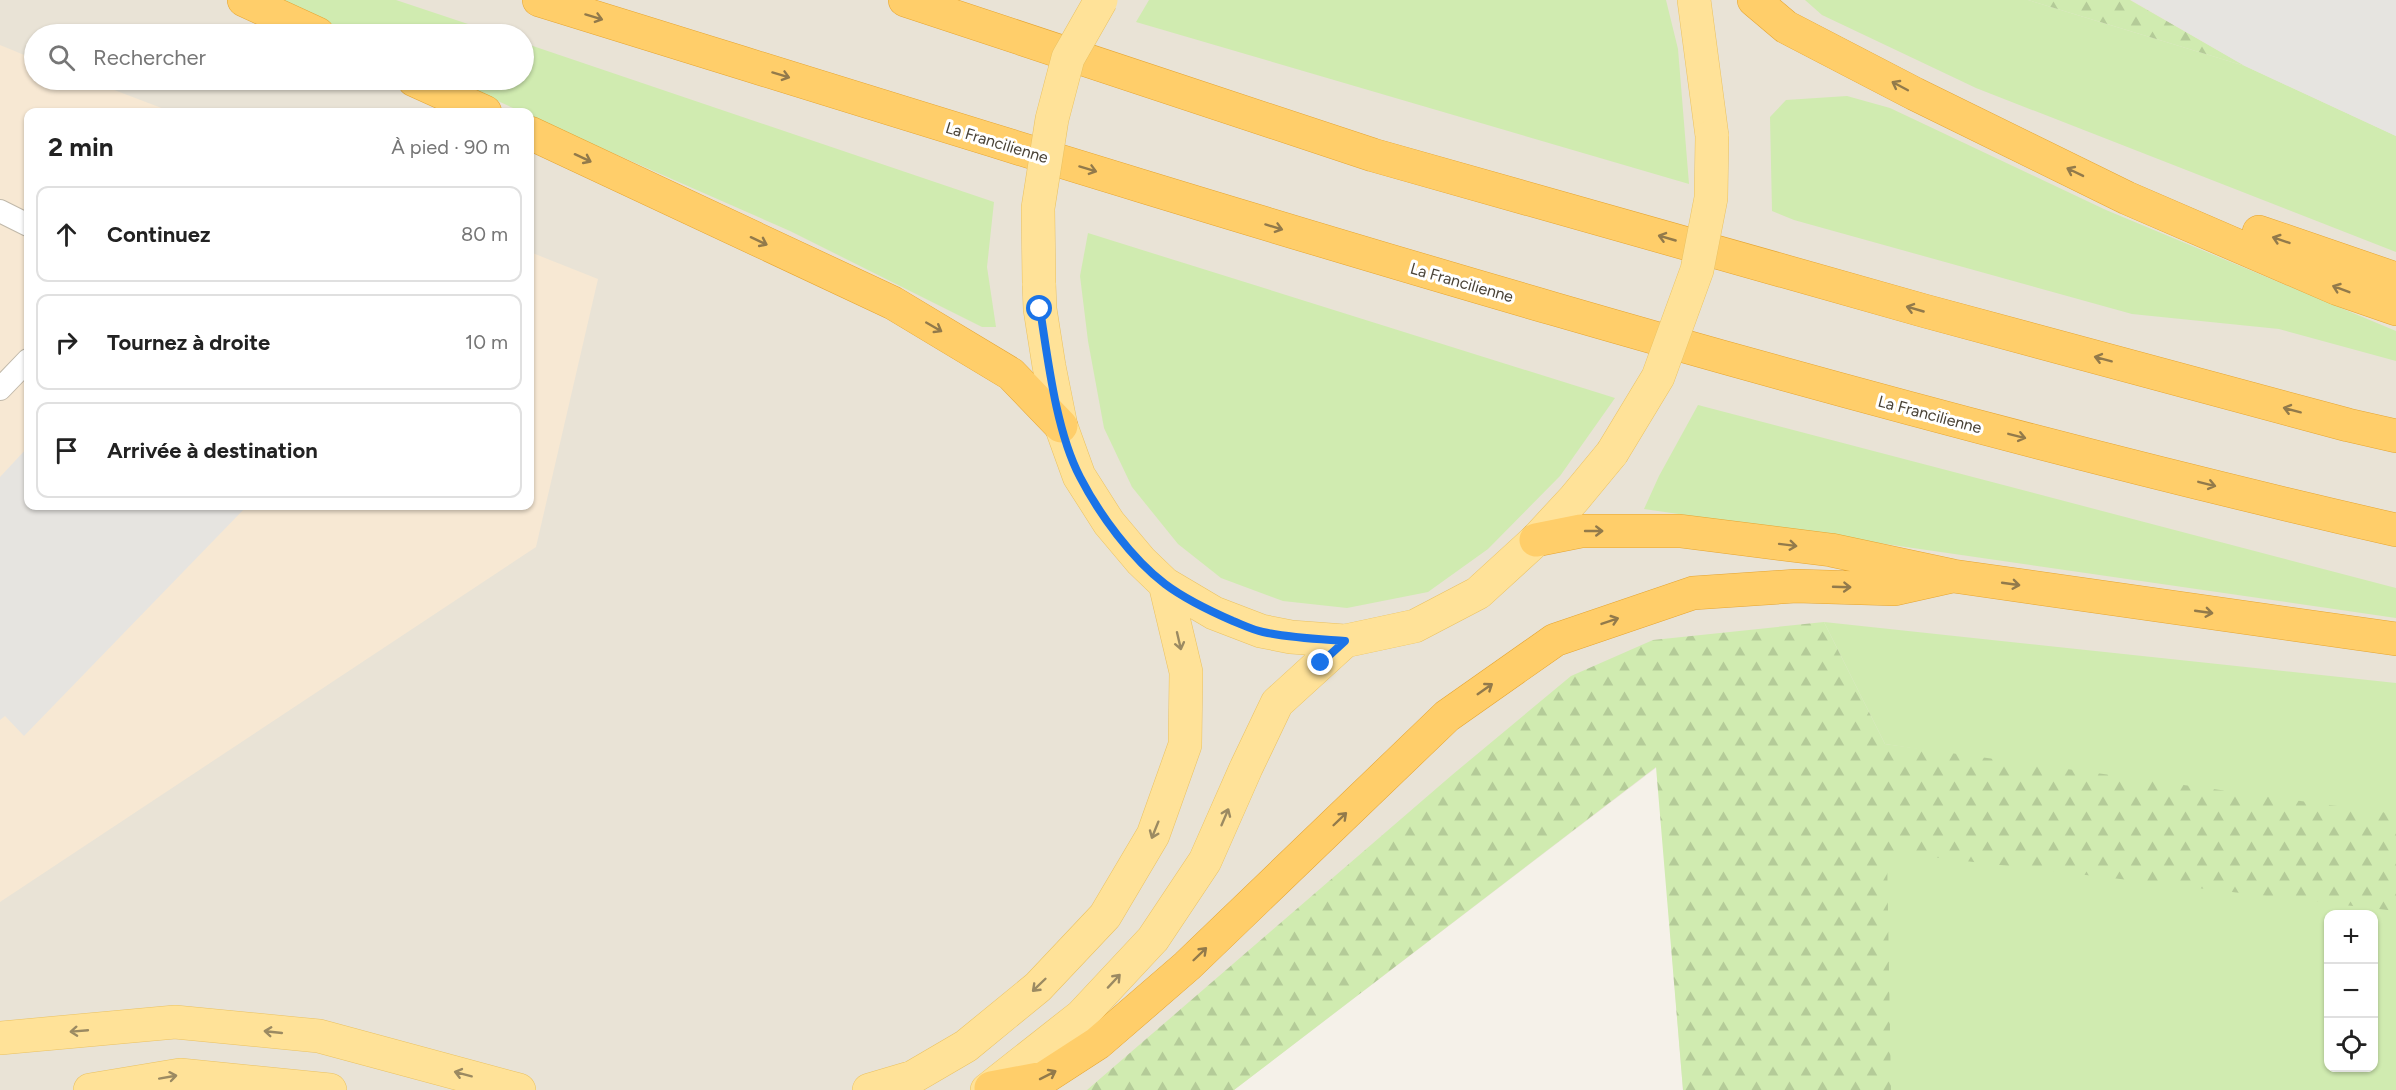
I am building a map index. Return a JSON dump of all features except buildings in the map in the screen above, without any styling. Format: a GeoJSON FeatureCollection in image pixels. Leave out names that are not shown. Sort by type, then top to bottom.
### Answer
{"type":"FeatureCollection","features":[{"type":"Feature","properties":{"kind":"highway"},"geometry":{"type":"LineString","coordinates":[[244,0],[296,24]]}},
{"type":"Feature","properties":{"kind":"highway","name":"La Francilienne"},"geometry":{"type":"LineString","coordinates":[[539,0],[1352,251],[1900,406],[2396,530]]}},
{"type":"Feature","properties":{"kind":"highway"},"geometry":{"type":"LineString","coordinates":[[905,0],[1373,155],[1936,315],[2396,436]]}},
{"type":"Feature","properties":{"kind":"highway"},"geometry":{"type":"LineString","coordinates":[[1754,0],[1786,27],[1915,94],[2127,198],[2338,289],[2396,309]]}},
{"type":"Feature","properties":{"kind":"highway"},"geometry":{"type":"LineString","coordinates":[[436,90],[476,108]]}},
{"type":"Feature","properties":{"kind":"highway"},"geometry":{"type":"LineString","coordinates":[[534,135],[893,303],[1011,374],[1061,426]]}},
{"type":"Feature","properties":{"kind":"highway"},"geometry":{"type":"LineString","coordinates":[[2127,198],[2215,217],[2396,279]]}},
{"type":"Feature","properties":{"kind":"highway"},"geometry":{"type":"LineString","coordinates":[[1536,540],[1581,531],[1680,531],[1831,550],[1953,576],[2396,639]]}},
{"type":"Feature","properties":{"kind":"highway"},"geometry":{"type":"LineString","coordinates":[[989,1089],[1044,1078],[1098,1043],[1187,966],[1447,716],[1555,640],[1693,593],[1796,586],[1895,589],[1953,576]]}},
{"type":"Feature","properties":{"kind":"main road"},"geometry":{"type":"LineString","coordinates":[[1101,0],[1068,58],[1052,119],[1038,208],[1040,309],[1048,366],[1061,426],[1079,476],[1109,523],[1141,561],[1165,584],[1214,613],[1260,632],[1345,641],[1415,626],[1478,593],[1536,540],[1574,499],[1612,453],[1658,377],[1697,270],[1711,198],[1712,136],[1694,0]]}},
{"type":"Feature","properties":{"kind":"main road"},"geometry":{"type":"LineString","coordinates":[[868,1090],[913,1077],[966,1046],[1038,987],[1106,916],[1154,836],[1185,745],[1186,672],[1165,584]]}},
{"type":"Feature","properties":{"kind":"main road"},"geometry":{"type":"LineString","coordinates":[[989,1089],[1081,1016],[1153,939],[1205,861],[1277,703],[1345,641]]}},
{"type":"Feature","properties":{"kind":"main road"},"geometry":{"type":"LineString","coordinates":[[0,1038],[175,1022],[319,1036],[519,1090]]}},
{"type":"Feature","properties":{"kind":"main road"},"geometry":{"type":"LineString","coordinates":[[90,1090],[180,1075],[330,1090]]}},
{"type":"Feature","properties":{"kind":"lane"},"geometry":{"type":"LineString","coordinates":[[0,211],[24,223]]}},
{"type":"Feature","properties":{"kind":"lane"},"geometry":{"type":"LineString","coordinates":[[0,389],[24,364]]}},
{"type":"Feature","properties":{"kind":"shaded area"},"geometry":{"type":"Polygon","coordinates":[[[0,0],[2396,0],[2396,1090],[1683,1090],[1657,767],[1234,1090],[0,1090],[0,0]]]}},
{"type":"Feature","properties":{"kind":"shaded area"},"geometry":{"type":"Polygon","coordinates":[[[2131,0],[2396,0],[2396,136],[2245,66],[2131,0]]]}},
{"type":"Feature","properties":{"kind":"shaded area"},"geometry":{"type":"Polygon","coordinates":[[[0,45],[24,55],[24,90],[114,90],[162,108],[24,108],[24,510],[534,510],[534,254],[598,279],[536,547],[0,902],[0,45]]]}},
{"type":"Feature","properties":{"kind":"shaded area"},"geometry":{"type":"Polygon","coordinates":[[[24,451],[24,510],[243,510],[24,736],[5,716],[0,720],[0,477],[24,451]]]}},
{"type":"Feature","properties":{"kind":"green space"},"geometry":{"type":"Polygon","coordinates":[[[279,0],[396,0],[468,24],[331,24],[279,0]]]}},
{"type":"Feature","properties":{"kind":"green space"},"geometry":{"type":"Polygon","coordinates":[[[1149,0],[1666,0],[1678,49],[1689,184],[1136,22],[1149,0]]]}},
{"type":"Feature","properties":{"kind":"green space"},"geometry":{"type":"Polygon","coordinates":[[[1805,0],[2028,0],[2245,66],[2396,136],[2396,252],[1976,88],[1822,15],[1805,0]]]}},
{"type":"Feature","properties":{"kind":"green space"},"geometry":{"type":"Polygon","coordinates":[[[2028,0],[2130,0],[2245,66],[2028,0]]]}},
{"type":"Feature","properties":{"kind":"green space"},"geometry":{"type":"Polygon","coordinates":[[[534,46],[994,202],[987,267],[996,327],[982,327],[790,231],[534,118],[534,108],[513,108],[473,90],[534,90],[534,46]]]}},
{"type":"Feature","properties":{"kind":"green space"},"geometry":{"type":"Polygon","coordinates":[[[1847,96],[1890,108],[2106,210],[2396,331],[2396,361],[2279,329],[2132,314],[1794,220],[1772,211],[1770,117],[1786,100],[1847,96]]]}},
{"type":"Feature","properties":{"kind":"green space"},"geometry":{"type":"Polygon","coordinates":[[[1088,233],[1615,398],[1560,476],[1488,549],[1428,592],[1347,608],[1283,601],[1221,578],[1178,544],[1132,487],[1104,428],[1088,341],[1080,276],[1088,233]]]}},
{"type":"Feature","properties":{"kind":"green space"},"geometry":{"type":"Polygon","coordinates":[[[1698,405],[2396,588],[2396,618],[1644,509],[1659,476],[1698,405]]]}},
{"type":"Feature","properties":{"kind":"green space"},"geometry":{"type":"Polygon","coordinates":[[[1824,622],[2396,683],[2396,1090],[1796,1090],[1753,751],[1956,755],[1885,744],[1824,622]]]}},
{"type":"Feature","properties":{"kind":"green space"},"geometry":{"type":"Polygon","coordinates":[[[1824,622],[1885,744],[2396,814],[2396,911],[1887,852],[1891,1090],[1683,1090],[1656,767],[1234,1090],[1087,1090],[1452,775],[1571,676],[1653,640],[1824,622]]]}},
{"type":"Feature","properties":{"kind":"route"},"geometry":{"type":"LineString","coordinates":[[1040,309],[1048,366],[1061,426],[1079,476],[1109,523],[1141,561],[1165,584],[1214,613],[1260,632],[1345,641],[1321,663]]}}]}
